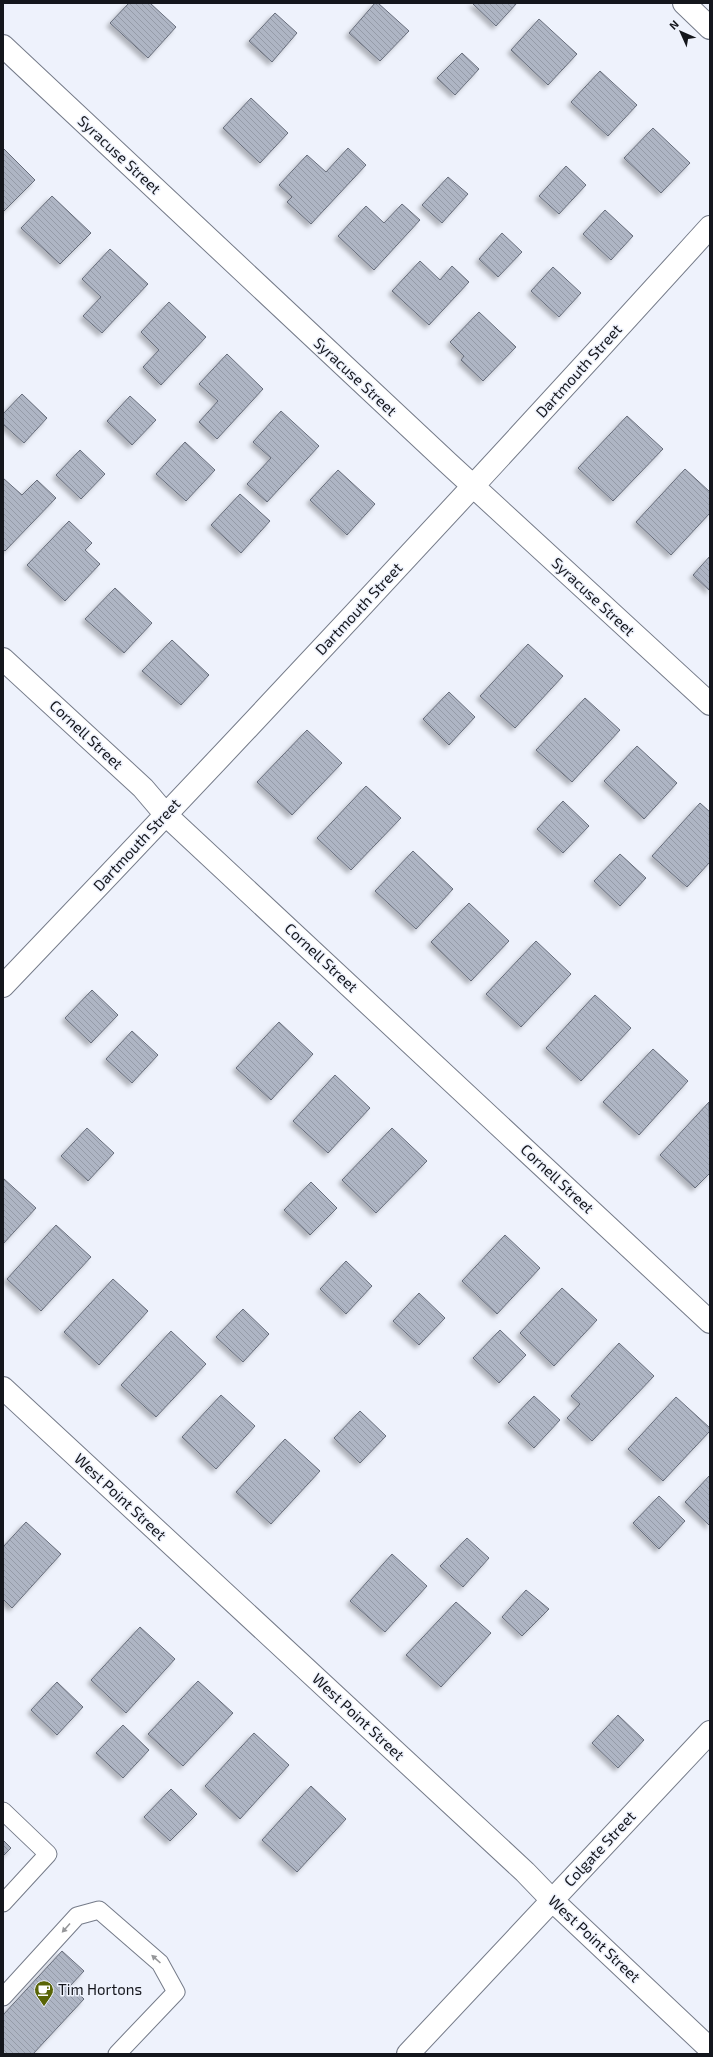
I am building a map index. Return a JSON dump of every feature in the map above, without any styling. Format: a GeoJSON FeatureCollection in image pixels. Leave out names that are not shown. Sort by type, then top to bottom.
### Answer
{"type":"FeatureCollection","features":[{"type":"Feature","properties":{"kind":"street"},"geometry":{"type":"LineString","coordinates":[[684,3],[710,28]]}},
{"type":"Feature","properties":{"kind":"street","name":"Syracuse Street"},"geometry":{"type":"LineString","coordinates":[[3,46],[473,486],[710,704]]}},
{"type":"Feature","properties":{"kind":"street","name":"Dartmouth Street"},"geometry":{"type":"LineString","coordinates":[[3,986],[166,815],[473,486],[710,227]]}},
{"type":"Feature","properties":{"kind":"street","name":"Cornell Street"},"geometry":{"type":"LineString","coordinates":[[3,659],[142,788],[166,815],[710,1322]]}},
{"type":"Feature","properties":{"kind":"street","name":"West Point Street"},"geometry":{"type":"LineString","coordinates":[[3,1388],[525,1872],[552,1900],[710,2049]]}},
{"type":"Feature","properties":{"kind":"street","name":"Colgate Street"},"geometry":{"type":"LineString","coordinates":[[408,2054],[710,1732]]}},
{"type":"Feature","properties":{"kind":"lane"},"geometry":{"type":"LineString","coordinates":[[3,1812],[48,1854],[3,1903]]}},
{"type":"Feature","properties":{"kind":"lane"},"geometry":{"type":"LineString","coordinates":[[3,1997],[77,1916],[99,1910],[160,1963],[176,1992],[117,2054]]}},
{"type":"Feature","properties":{"kind":"building"},"geometry":{"type":"Polygon","coordinates":[[[129,3],[150,3],[176,27],[148,58],[110,23],[129,3]]]}},
{"type":"Feature","properties":{"kind":"building"},"geometry":{"type":"Polygon","coordinates":[[[375,3],[378,3],[409,31],[380,61],[349,33],[375,3]]]}},
{"type":"Feature","properties":{"kind":"building"},"geometry":{"type":"Polygon","coordinates":[[[472,3],[517,3],[496,26],[472,3]]]}},
{"type":"Feature","properties":{"kind":"building"},"geometry":{"type":"Polygon","coordinates":[[[275,13],[297,33],[272,62],[249,41],[275,13]]]}},
{"type":"Feature","properties":{"kind":"building"},"geometry":{"type":"Polygon","coordinates":[[[539,19],[577,54],[548,85],[511,50],[539,19]]]}},
{"type":"Feature","properties":{"kind":"building"},"geometry":{"type":"Polygon","coordinates":[[[462,53],[479,69],[455,95],[437,78],[462,53]]]}},
{"type":"Feature","properties":{"kind":"building"},"geometry":{"type":"Polygon","coordinates":[[[600,71],[637,105],[608,136],[571,102],[600,71]]]}},
{"type":"Feature","properties":{"kind":"building"},"geometry":{"type":"Polygon","coordinates":[[[251,98],[288,133],[260,163],[223,128],[251,98]]]}},
{"type":"Feature","properties":{"kind":"building"},"geometry":{"type":"Polygon","coordinates":[[[653,128],[690,163],[661,193],[624,158],[653,128]]]}},
{"type":"Feature","properties":{"kind":"building"},"geometry":{"type":"Polygon","coordinates":[[[3,148],[35,180],[4,211],[3,210],[3,148]]]}},
{"type":"Feature","properties":{"kind":"building"},"geometry":{"type":"Polygon","coordinates":[[[348,148],[366,165],[311,224],[287,202],[292,197],[279,185],[307,155],[326,172],[348,148]]]}},
{"type":"Feature","properties":{"kind":"building"},"geometry":{"type":"Polygon","coordinates":[[[566,166],[586,185],[559,214],[539,196],[566,166]]]}},
{"type":"Feature","properties":{"kind":"building"},"geometry":{"type":"Polygon","coordinates":[[[448,177],[468,194],[442,223],[422,205],[448,177]]]}},
{"type":"Feature","properties":{"kind":"building"},"geometry":{"type":"Polygon","coordinates":[[[52,196],[91,233],[60,264],[21,228],[52,196]]]}},
{"type":"Feature","properties":{"kind":"building"},"geometry":{"type":"Polygon","coordinates":[[[402,204],[420,220],[374,270],[338,236],[366,206],[384,223],[402,204]]]}},
{"type":"Feature","properties":{"kind":"building"},"geometry":{"type":"Polygon","coordinates":[[[605,210],[633,236],[611,260],[583,234],[605,210]]]}},
{"type":"Feature","properties":{"kind":"building"},"geometry":{"type":"Polygon","coordinates":[[[502,233],[522,252],[498,277],[479,259],[502,233]]]}},
{"type":"Feature","properties":{"kind":"building"},"geometry":{"type":"Polygon","coordinates":[[[110,249],[148,284],[102,333],[83,316],[101,297],[82,279],[110,249]]]}},
{"type":"Feature","properties":{"kind":"building"},"geometry":{"type":"Polygon","coordinates":[[[420,261],[440,280],[452,266],[469,282],[429,325],[392,291],[420,261]]]}},
{"type":"Feature","properties":{"kind":"building"},"geometry":{"type":"Polygon","coordinates":[[[553,267],[581,293],[559,317],[531,291],[553,267]]]}},
{"type":"Feature","properties":{"kind":"building"},"geometry":{"type":"Polygon","coordinates":[[[169,302],[206,337],[161,385],[143,367],[159,350],[141,332],[169,302]]]}},
{"type":"Feature","properties":{"kind":"building"},"geometry":{"type":"Polygon","coordinates":[[[479,312],[516,347],[483,381],[461,360],[464,356],[450,342],[479,312]]]}},
{"type":"Feature","properties":{"kind":"building"},"geometry":{"type":"Polygon","coordinates":[[[227,354],[263,389],[217,439],[199,422],[218,401],[199,384],[227,354]]]}},
{"type":"Feature","properties":{"kind":"building"},"geometry":{"type":"Polygon","coordinates":[[[22,394],[47,418],[24,443],[3,424],[3,414],[22,394]]]}},
{"type":"Feature","properties":{"kind":"building"},"geometry":{"type":"Polygon","coordinates":[[[130,396],[156,420],[132,445],[107,421],[130,396]]]}},
{"type":"Feature","properties":{"kind":"building"},"geometry":{"type":"Polygon","coordinates":[[[281,411],[319,446],[267,502],[247,484],[271,458],[253,442],[281,411]]]}},
{"type":"Feature","properties":{"kind":"building"},"geometry":{"type":"Polygon","coordinates":[[[627,416],[663,449],[613,501],[578,468],[627,416]]]}},
{"type":"Feature","properties":{"kind":"building"},"geometry":{"type":"Polygon","coordinates":[[[185,442],[215,470],[186,501],[156,474],[185,442]]]}},
{"type":"Feature","properties":{"kind":"building"},"geometry":{"type":"Polygon","coordinates":[[[80,450],[105,474],[81,499],[56,475],[80,450]]]}},
{"type":"Feature","properties":{"kind":"building"},"geometry":{"type":"Polygon","coordinates":[[[685,469],[710,492],[710,513],[671,555],[636,522],[685,469]]]}},
{"type":"Feature","properties":{"kind":"building"},"geometry":{"type":"Polygon","coordinates":[[[338,470],[375,504],[347,535],[310,500],[338,470]]]}},
{"type":"Feature","properties":{"kind":"building"},"geometry":{"type":"Polygon","coordinates":[[[3,478],[22,495],[37,480],[56,498],[5,551],[3,549],[3,478]]]}},
{"type":"Feature","properties":{"kind":"building"},"geometry":{"type":"Polygon","coordinates":[[[240,494],[270,521],[241,553],[211,525],[240,494]]]}},
{"type":"Feature","properties":{"kind":"building"},"geometry":{"type":"Polygon","coordinates":[[[69,521],[92,543],[85,550],[100,564],[65,601],[27,565],[69,521]]]}},
{"type":"Feature","properties":{"kind":"building"},"geometry":{"type":"Polygon","coordinates":[[[710,556],[710,591],[693,575],[710,556]]]}},
{"type":"Feature","properties":{"kind":"building"},"geometry":{"type":"Polygon","coordinates":[[[115,588],[152,623],[124,653],[85,619],[115,588]]]}},
{"type":"Feature","properties":{"kind":"building"},"geometry":{"type":"Polygon","coordinates":[[[172,640],[209,675],[181,705],[142,671],[172,640]]]}},
{"type":"Feature","properties":{"kind":"building"},"geometry":{"type":"Polygon","coordinates":[[[528,644],[563,676],[515,728],[480,696],[528,644]]]}},
{"type":"Feature","properties":{"kind":"building"},"geometry":{"type":"Polygon","coordinates":[[[449,692],[475,717],[449,745],[423,719],[449,692]]]}},
{"type":"Feature","properties":{"kind":"building"},"geometry":{"type":"Polygon","coordinates":[[[585,698],[620,730],[572,782],[536,750],[585,698]]]}},
{"type":"Feature","properties":{"kind":"building"},"geometry":{"type":"Polygon","coordinates":[[[307,730],[342,763],[292,815],[257,782],[307,730]]]}},
{"type":"Feature","properties":{"kind":"building"},"geometry":{"type":"Polygon","coordinates":[[[637,746],[677,783],[644,819],[604,781],[637,746]]]}},
{"type":"Feature","properties":{"kind":"building"},"geometry":{"type":"Polygon","coordinates":[[[366,786],[401,818],[351,870],[317,838],[366,786]]]}},
{"type":"Feature","properties":{"kind":"building"},"geometry":{"type":"Polygon","coordinates":[[[563,801],[589,826],[563,853],[537,829],[563,801]]]}},
{"type":"Feature","properties":{"kind":"building"},"geometry":{"type":"Polygon","coordinates":[[[700,803],[710,812],[710,862],[687,887],[652,856],[700,803]]]}},
{"type":"Feature","properties":{"kind":"building"},"geometry":{"type":"Polygon","coordinates":[[[413,851],[453,889],[416,929],[375,891],[413,851]]]}},
{"type":"Feature","properties":{"kind":"building"},"geometry":{"type":"Polygon","coordinates":[[[620,854],[646,878],[620,906],[594,881],[620,854]]]}},
{"type":"Feature","properties":{"kind":"building"},"geometry":{"type":"Polygon","coordinates":[[[469,903],[509,941],[471,981],[431,942],[469,903]]]}},
{"type":"Feature","properties":{"kind":"building"},"geometry":{"type":"Polygon","coordinates":[[[536,941],[571,974],[521,1027],[486,994],[536,941]]]}},
{"type":"Feature","properties":{"kind":"building"},"geometry":{"type":"Polygon","coordinates":[[[92,990],[118,1015],[91,1043],[65,1018],[92,990]]]}},
{"type":"Feature","properties":{"kind":"building"},"geometry":{"type":"Polygon","coordinates":[[[595,995],[631,1028],[581,1081],[546,1048],[595,995]]]}},
{"type":"Feature","properties":{"kind":"building"},"geometry":{"type":"Polygon","coordinates":[[[279,1022],[313,1054],[271,1100],[236,1068],[279,1022]]]}},
{"type":"Feature","properties":{"kind":"building"},"geometry":{"type":"Polygon","coordinates":[[[132,1031],[158,1055],[132,1083],[106,1059],[132,1031]]]}},
{"type":"Feature","properties":{"kind":"building"},"geometry":{"type":"Polygon","coordinates":[[[653,1049],[688,1081],[639,1135],[603,1102],[653,1049]]]}},
{"type":"Feature","properties":{"kind":"building"},"geometry":{"type":"Polygon","coordinates":[[[335,1075],[370,1108],[328,1153],[293,1121],[335,1075]]]}},
{"type":"Feature","properties":{"kind":"building"},"geometry":{"type":"Polygon","coordinates":[[[709,1102],[710,1173],[695,1188],[660,1155],[709,1102]]]}},
{"type":"Feature","properties":{"kind":"building"},"geometry":{"type":"Polygon","coordinates":[[[87,1128],[114,1153],[88,1181],[61,1156],[87,1128]]]}},
{"type":"Feature","properties":{"kind":"building"},"geometry":{"type":"Polygon","coordinates":[[[392,1128],[427,1161],[376,1213],[342,1180],[392,1128]]]}},
{"type":"Feature","properties":{"kind":"building"},"geometry":{"type":"Polygon","coordinates":[[[3,1178],[36,1208],[3,1244],[3,1178]]]}},
{"type":"Feature","properties":{"kind":"building"},"geometry":{"type":"Polygon","coordinates":[[[311,1182],[337,1208],[310,1235],[284,1210],[311,1182]]]}},
{"type":"Feature","properties":{"kind":"building"},"geometry":{"type":"Polygon","coordinates":[[[56,1225],[91,1257],[41,1311],[7,1279],[56,1225]]]}},
{"type":"Feature","properties":{"kind":"building"},"geometry":{"type":"Polygon","coordinates":[[[505,1235],[540,1268],[497,1314],[462,1281],[505,1235]]]}},
{"type":"Feature","properties":{"kind":"building"},"geometry":{"type":"Polygon","coordinates":[[[346,1261],[372,1286],[346,1314],[320,1289],[346,1261]]]}},
{"type":"Feature","properties":{"kind":"building"},"geometry":{"type":"Polygon","coordinates":[[[113,1279],[148,1311],[99,1365],[64,1332],[113,1279]]]}},
{"type":"Feature","properties":{"kind":"building"},"geometry":{"type":"Polygon","coordinates":[[[562,1288],[597,1320],[554,1366],[520,1333],[562,1288]]]}},
{"type":"Feature","properties":{"kind":"building"},"geometry":{"type":"Polygon","coordinates":[[[419,1293],[445,1318],[419,1345],[393,1321],[419,1293]]]}},
{"type":"Feature","properties":{"kind":"building"},"geometry":{"type":"Polygon","coordinates":[[[243,1309],[269,1334],[243,1362],[216,1337],[243,1309]]]}},
{"type":"Feature","properties":{"kind":"building"},"geometry":{"type":"Polygon","coordinates":[[[500,1330],[526,1355],[499,1383],[473,1358],[500,1330]]]}},
{"type":"Feature","properties":{"kind":"building"},"geometry":{"type":"Polygon","coordinates":[[[171,1331],[206,1364],[156,1417],[121,1385],[171,1331]]]}},
{"type":"Feature","properties":{"kind":"building"},"geometry":{"type":"Polygon","coordinates":[[[619,1343],[654,1376],[592,1441],[567,1418],[580,1404],[571,1396],[619,1343]]]}},
{"type":"Feature","properties":{"kind":"building"},"geometry":{"type":"Polygon","coordinates":[[[221,1395],[255,1426],[216,1469],[182,1437],[221,1395]]]}},
{"type":"Feature","properties":{"kind":"building"},"geometry":{"type":"Polygon","coordinates":[[[534,1396],[560,1420],[534,1448],[508,1423],[534,1396]]]}},
{"type":"Feature","properties":{"kind":"building"},"geometry":{"type":"Polygon","coordinates":[[[676,1397],[710,1428],[710,1431],[663,1481],[628,1449],[676,1397]]]}},
{"type":"Feature","properties":{"kind":"building"},"geometry":{"type":"Polygon","coordinates":[[[360,1411],[386,1436],[360,1463],[334,1438],[360,1411]]]}},
{"type":"Feature","properties":{"kind":"building"},"geometry":{"type":"Polygon","coordinates":[[[285,1439],[320,1471],[271,1524],[236,1492],[285,1439]]]}},
{"type":"Feature","properties":{"kind":"building"},"geometry":{"type":"Polygon","coordinates":[[[710,1475],[710,1526],[685,1502],[710,1475]]]}},
{"type":"Feature","properties":{"kind":"building"},"geometry":{"type":"Polygon","coordinates":[[[659,1496],[685,1521],[659,1549],[633,1523],[659,1496]]]}},
{"type":"Feature","properties":{"kind":"building"},"geometry":{"type":"Polygon","coordinates":[[[26,1522],[61,1554],[12,1608],[3,1599],[3,1547],[26,1522]]]}},
{"type":"Feature","properties":{"kind":"building"},"geometry":{"type":"Polygon","coordinates":[[[467,1538],[489,1558],[463,1587],[440,1566],[467,1538]]]}},
{"type":"Feature","properties":{"kind":"building"},"geometry":{"type":"Polygon","coordinates":[[[392,1554],[427,1586],[385,1632],[350,1601],[392,1554]]]}},
{"type":"Feature","properties":{"kind":"building"},"geometry":{"type":"Polygon","coordinates":[[[526,1590],[549,1609],[522,1636],[502,1617],[526,1590]]]}},
{"type":"Feature","properties":{"kind":"building"},"geometry":{"type":"Polygon","coordinates":[[[456,1602],[491,1633],[441,1687],[406,1655],[456,1602]]]}},
{"type":"Feature","properties":{"kind":"building"},"geometry":{"type":"Polygon","coordinates":[[[140,1627],[175,1659],[126,1713],[91,1680],[140,1627]]]}},
{"type":"Feature","properties":{"kind":"building"},"geometry":{"type":"Polygon","coordinates":[[[198,1681],[233,1713],[183,1766],[148,1734],[198,1681]]]}},
{"type":"Feature","properties":{"kind":"building"},"geometry":{"type":"Polygon","coordinates":[[[57,1682],[83,1707],[57,1735],[31,1710],[57,1682]]]}},
{"type":"Feature","properties":{"kind":"building"},"geometry":{"type":"Polygon","coordinates":[[[618,1715],[644,1740],[618,1768],[592,1743],[618,1715]]]}},
{"type":"Feature","properties":{"kind":"building"},"geometry":{"type":"Polygon","coordinates":[[[123,1725],[149,1750],[123,1778],[96,1753],[123,1725]]]}},
{"type":"Feature","properties":{"kind":"building"},"geometry":{"type":"Polygon","coordinates":[[[254,1733],[289,1765],[240,1819],[205,1786],[254,1733]]]}},
{"type":"Feature","properties":{"kind":"building"},"geometry":{"type":"Polygon","coordinates":[[[311,1786],[346,1819],[297,1872],[262,1840],[311,1786]]]}},
{"type":"Feature","properties":{"kind":"building"},"geometry":{"type":"Polygon","coordinates":[[[171,1789],[197,1814],[170,1841],[144,1817],[171,1789]]]}},
{"type":"Feature","properties":{"kind":"building"},"geometry":{"type":"Polygon","coordinates":[[[3,1840],[11,1848],[3,1856],[3,1840]]]}},
{"type":"Feature","properties":{"kind":"building","name":"Tim Hortons"},"geometry":{"type":"Polygon","coordinates":[[[62,1951],[84,1971],[70,1986],[84,1999],[33,2054],[3,2054],[3,2015],[62,1951]]]}},
{"type":"Feature","properties":{"kind":"place","name":"Tim Hortons"},"geometry":{"type":"Point","coordinates":[44,2007]}}]}
